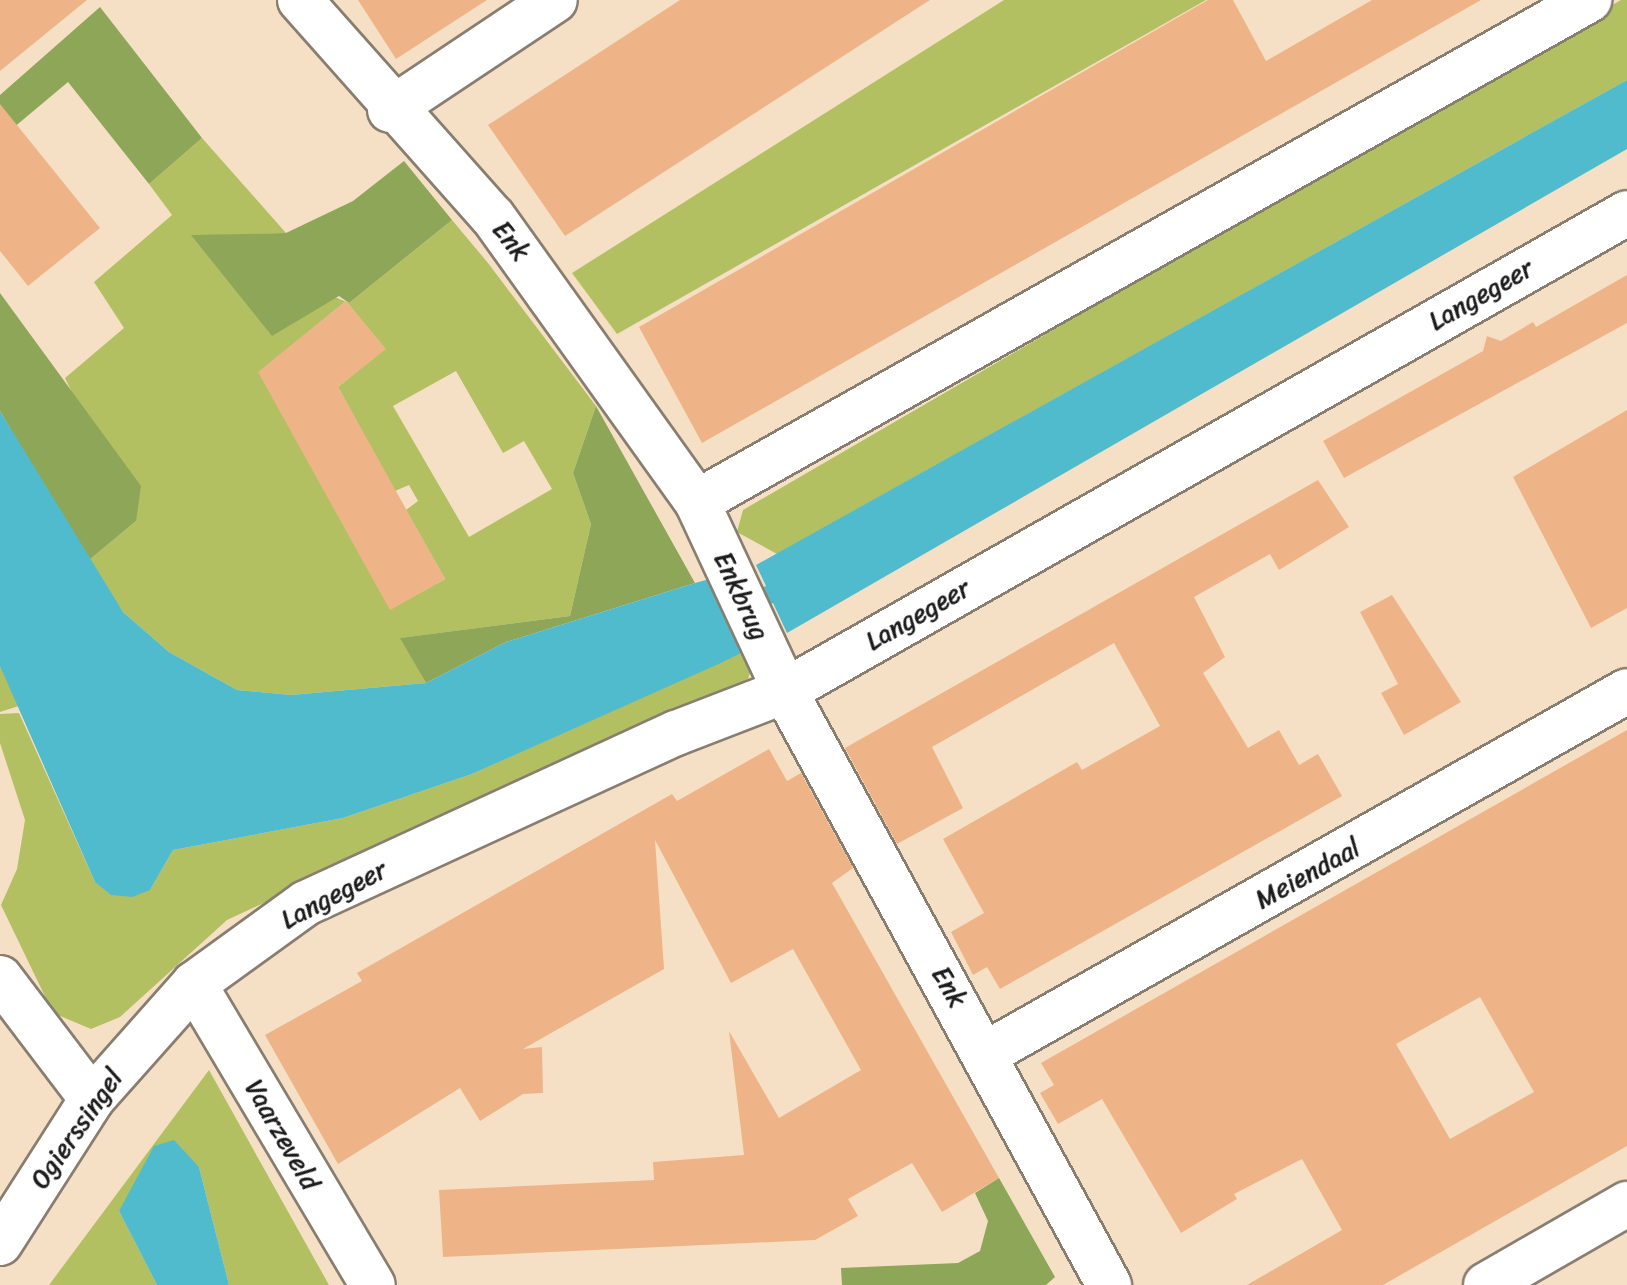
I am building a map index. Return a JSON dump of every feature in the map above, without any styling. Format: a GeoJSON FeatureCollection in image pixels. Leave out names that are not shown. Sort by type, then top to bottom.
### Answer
{"type":"FeatureCollection","features":[{"type":"Feature","properties":{"kind":"street","name":"Enk"},"geometry":{"type":"LineString","coordinates":[[300,0],[390,110],[493,217],[697,502]]}},
{"type":"Feature","properties":{"kind":"street"},"geometry":{"type":"LineString","coordinates":[[390,110],[555,0]]}},
{"type":"Feature","properties":{"kind":"street"},"geometry":{"type":"LineString","coordinates":[[697,502],[1589,0]]}},
{"type":"Feature","properties":{"kind":"street","name":"Langegeer"},"geometry":{"type":"LineString","coordinates":[[194,984],[306,903],[676,733],[1627,213]]}},
{"type":"Feature","properties":{"kind":"street","name":"Enkbrug"},"geometry":{"type":"LineString","coordinates":[[697,502],[779,678]]}},
{"type":"Feature","properties":{"kind":"street","name":"Enk"},"geometry":{"type":"LineString","coordinates":[[779,678],[987,1053],[1098,1281]]}},
{"type":"Feature","properties":{"kind":"street","name":"Meiendaal"},"geometry":{"type":"LineString","coordinates":[[987,1053],[1627,691]]}},
{"type":"Feature","properties":{"kind":"street"},"geometry":{"type":"LineString","coordinates":[[0,978],[92,1099]]}},
{"type":"Feature","properties":{"kind":"street","name":"Ogierssingel"},"geometry":{"type":"LineString","coordinates":[[0,1243],[92,1099],[194,984]]}},
{"type":"Feature","properties":{"kind":"street","name":"Vaarzeveld"},"geometry":{"type":"LineString","coordinates":[[194,984],[373,1285]]}},
{"type":"Feature","properties":{"kind":"street"},"geometry":{"type":"LineString","coordinates":[[1486,1285],[1627,1204]]}},
{"type":"Feature","properties":{"kind":"green space"},"geometry":{"type":"Polygon","coordinates":[[[1004,0],[1206,0],[617,334],[572,273],[1004,0]]]}},
{"type":"Feature","properties":{"kind":"green space"},"geometry":{"type":"Polygon","coordinates":[[[1621,0],[1627,0],[1627,80],[777,554],[737,532],[743,510],[1621,0]]]}},
{"type":"Feature","properties":{"kind":"green space"},"geometry":{"type":"Polygon","coordinates":[[[100,7],[202,138],[149,184],[68,82],[0,139],[0,95],[100,7]]]}},
{"type":"Feature","properties":{"kind":"green space"},"geometry":{"type":"Polygon","coordinates":[[[202,138],[286,233],[192,236],[345,301],[259,372],[391,609],[445,579],[406,510],[418,501],[409,485],[395,491],[338,387],[385,349],[347,302],[452,220],[596,406],[573,473],[591,524],[570,616],[401,638],[426,683],[291,695],[237,690],[169,652],[123,612],[88,561],[136,521],[65,378],[124,328],[94,282],[172,215],[149,184],[202,138]],[[456,371],[393,406],[469,537],[552,489],[524,441],[503,453],[456,371]]]}},
{"type":"Feature","properties":{"kind":"green space"},"geometry":{"type":"Polygon","coordinates":[[[404,161],[452,220],[349,303],[339,296],[272,336],[191,235],[286,233],[353,201],[404,161]]]}},
{"type":"Feature","properties":{"kind":"green space"},"geometry":{"type":"Polygon","coordinates":[[[0,293],[141,486],[136,521],[88,561],[0,411],[0,293]]]}},
{"type":"Feature","properties":{"kind":"green space"},"geometry":{"type":"Polygon","coordinates":[[[596,406],[695,583],[506,642],[426,683],[400,638],[570,616],[591,524],[573,473],[596,406]]]}},
{"type":"Feature","properties":{"kind":"green space"},"geometry":{"type":"Polygon","coordinates":[[[0,634],[25,704],[0,712],[0,634]]]}},
{"type":"Feature","properties":{"kind":"green space"},"geometry":{"type":"Polygon","coordinates":[[[747,650],[754,661],[748,679],[227,920],[120,1017],[91,1029],[53,1013],[1,905],[17,869],[25,820],[0,743],[0,714],[19,713],[95,882],[150,890],[173,850],[343,818],[472,774],[747,650]]]}},
{"type":"Feature","properties":{"kind":"green space"},"geometry":{"type":"Polygon","coordinates":[[[209,1070],[329,1285],[229,1285],[199,1167],[119,1211],[157,1285],[49,1285],[209,1070]]]}},
{"type":"Feature","properties":{"kind":"green space"},"geometry":{"type":"Polygon","coordinates":[[[999,1178],[1055,1277],[1046,1285],[842,1285],[841,1268],[958,1263],[980,1251],[988,1221],[975,1193],[999,1178]]]}},
{"type":"Feature","properties":{"kind":"water"},"geometry":{"type":"Polygon","coordinates":[[[1627,80],[1627,149],[787,633],[773,603],[733,622],[747,650],[723,662],[472,774],[343,818],[173,850],[150,890],[132,897],[111,895],[95,882],[0,666],[0,411],[123,612],[169,652],[237,690],[291,695],[426,683],[506,642],[695,583],[713,578],[725,603],[766,586],[756,565],[1627,80]]]}},
{"type":"Feature","properties":{"kind":"water"},"geometry":{"type":"Polygon","coordinates":[[[174,1140],[199,1167],[229,1285],[157,1285],[119,1211],[154,1146],[174,1140]]]}},
{"type":"Feature","properties":{"kind":"building"},"geometry":{"type":"Polygon","coordinates":[[[0,0],[87,0],[0,71],[0,0]]]}},
{"type":"Feature","properties":{"kind":"building"},"geometry":{"type":"Polygon","coordinates":[[[358,0],[487,0],[396,59],[358,0]]]}},
{"type":"Feature","properties":{"kind":"building"},"geometry":{"type":"Polygon","coordinates":[[[680,0],[930,0],[565,236],[488,125],[680,0]]]}},
{"type":"Feature","properties":{"kind":"building"},"geometry":{"type":"Polygon","coordinates":[[[1208,0],[1233,0],[1266,61],[1372,0],[1481,0],[702,443],[639,327],[1208,0]]]}},
{"type":"Feature","properties":{"kind":"building"},"geometry":{"type":"Polygon","coordinates":[[[0,104],[100,228],[28,286],[0,251],[0,104]]]}},
{"type":"Feature","properties":{"kind":"building"},"geometry":{"type":"Polygon","coordinates":[[[1627,275],[1627,323],[1344,478],[1323,441],[1483,351],[1487,336],[1501,341],[1533,322],[1536,327],[1627,275]]]}},
{"type":"Feature","properties":{"kind":"building"},"geometry":{"type":"Polygon","coordinates":[[[346,301],[386,349],[338,387],[445,579],[390,610],[258,372],[346,301]]]}},
{"type":"Feature","properties":{"kind":"building"},"geometry":{"type":"Polygon","coordinates":[[[1627,410],[1627,608],[1591,628],[1513,477],[1627,410]]]}},
{"type":"Feature","properties":{"kind":"building"},"geometry":{"type":"Polygon","coordinates":[[[1318,480],[1349,527],[1279,570],[1270,554],[1194,597],[1225,657],[1203,673],[1248,748],[1279,730],[1299,765],[1318,754],[1342,796],[1000,989],[987,967],[973,975],[951,932],[984,913],[943,839],[1077,762],[1082,770],[1160,726],[1114,643],[932,747],[963,808],[897,844],[845,748],[1318,480]]]}},
{"type":"Feature","properties":{"kind":"building"},"geometry":{"type":"Polygon","coordinates":[[[1392,595],[1461,702],[1404,735],[1381,693],[1398,684],[1360,612],[1392,595]]]}},
{"type":"Feature","properties":{"kind":"building"},"geometry":{"type":"Polygon","coordinates":[[[1627,730],[1627,1146],[1383,1285],[1247,1285],[1342,1230],[1302,1159],[1234,1194],[1237,1199],[1181,1233],[1102,1099],[1058,1124],[1040,1093],[1054,1085],[1041,1063],[1627,730]],[[1480,997],[1396,1044],[1450,1139],[1534,1092],[1480,997]]]}},
{"type":"Feature","properties":{"kind":"building"},"geometry":{"type":"Polygon","coordinates":[[[769,749],[787,781],[801,773],[853,868],[832,883],[999,1178],[942,1212],[912,1163],[848,1199],[858,1216],[815,1240],[443,1257],[439,1190],[654,1180],[653,1162],[744,1155],[729,1031],[779,1118],[861,1070],[793,949],[731,983],[655,840],[664,969],[523,1049],[542,1047],[543,1093],[523,1094],[480,1121],[460,1088],[338,1164],[265,1035],[362,981],[357,973],[672,794],[677,801],[769,749]]]}}]}
